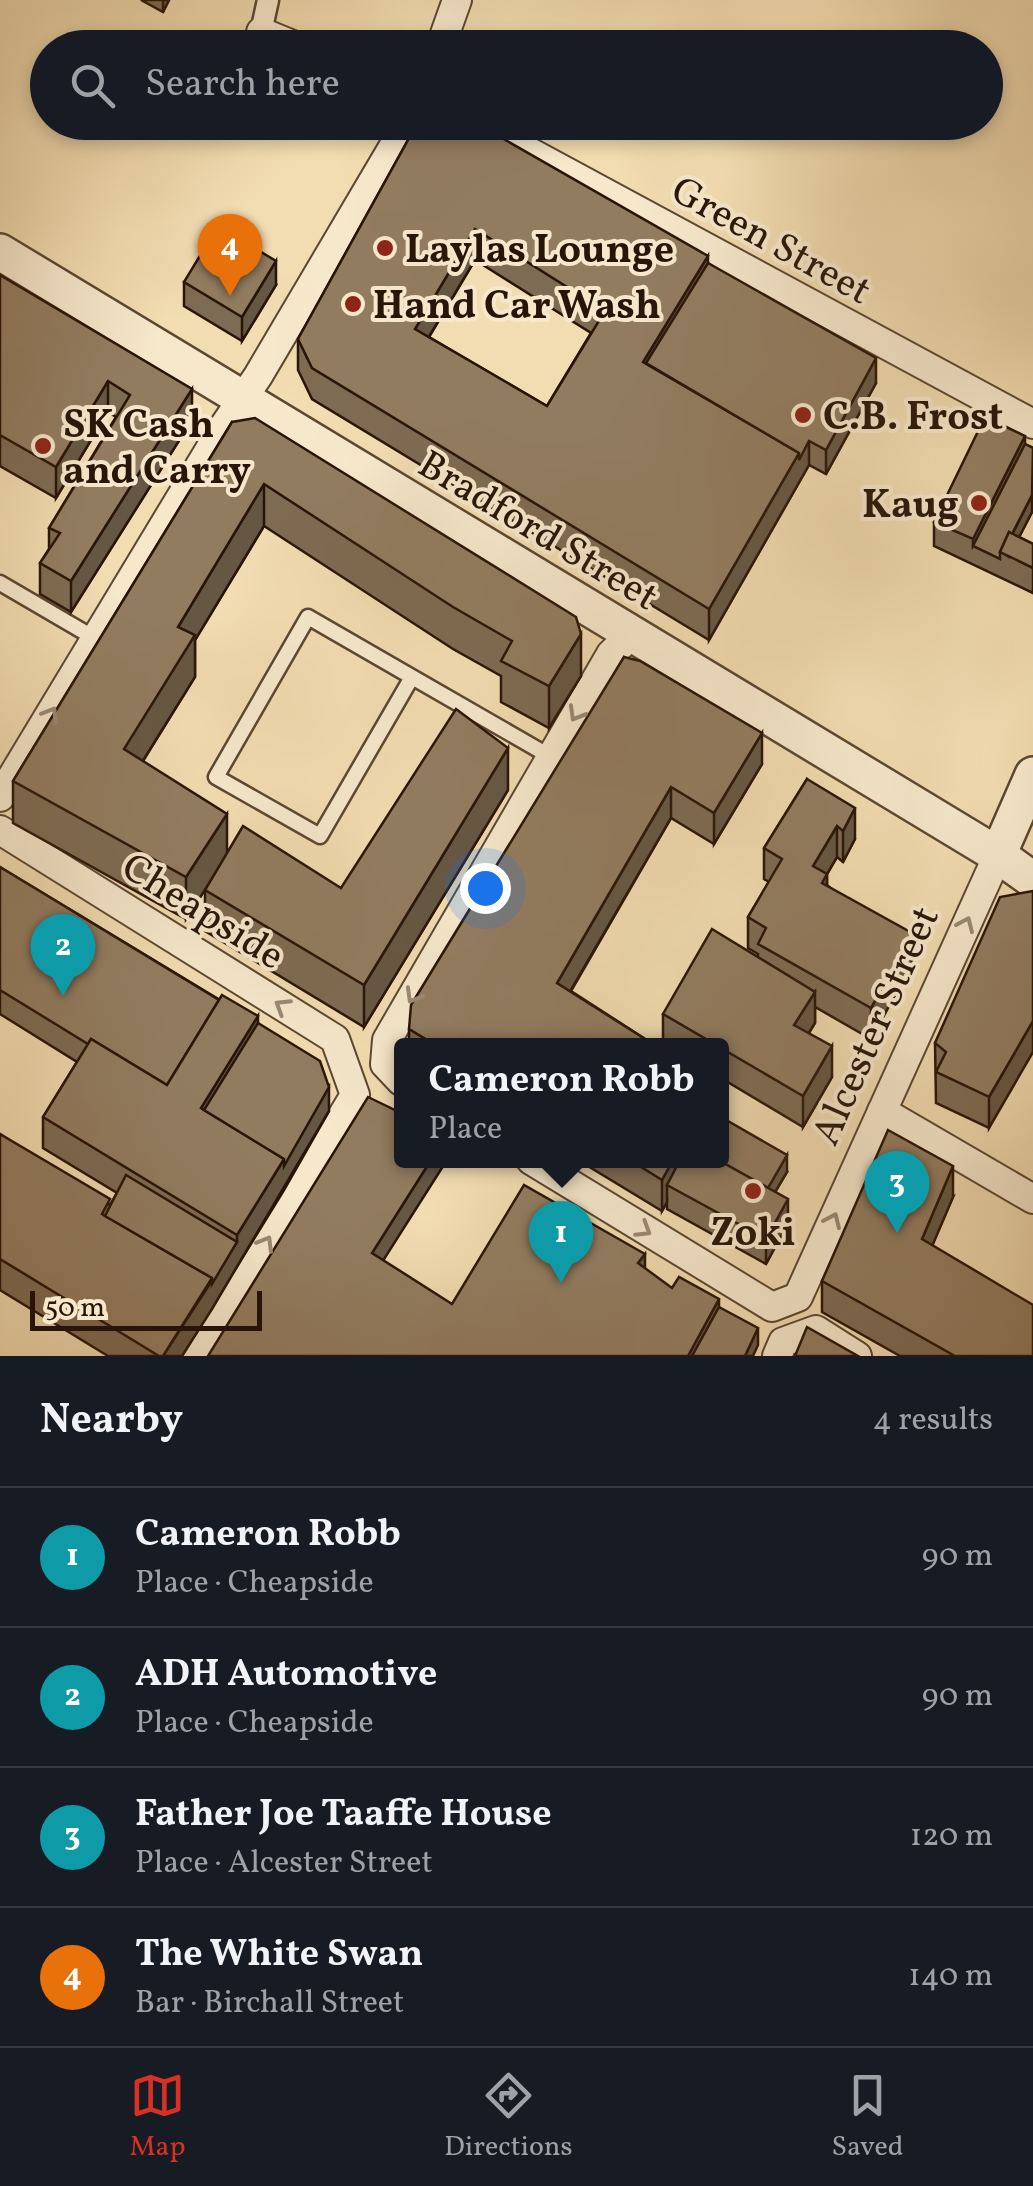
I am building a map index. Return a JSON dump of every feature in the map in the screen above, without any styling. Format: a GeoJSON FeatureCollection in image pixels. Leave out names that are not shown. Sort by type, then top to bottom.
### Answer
{"type":"FeatureCollection","features":[{"type":"Feature","properties":{"kind":"street"},"geometry":{"type":"LineString","coordinates":[[260,30],[268,0]]}},
{"type":"Feature","properties":{"kind":"street"},"geometry":{"type":"LineString","coordinates":[[446,30],[457,0]]}},
{"type":"Feature","properties":{"kind":"street"},"geometry":{"type":"LineString","coordinates":[[0,798],[397,140]]}},
{"type":"Feature","properties":{"kind":"street","name":"Green Street"},"geometry":{"type":"LineString","coordinates":[[507,140],[1033,424]]}},
{"type":"Feature","properties":{"kind":"street","name":"Bradford Street"},"geometry":{"type":"LineString","coordinates":[[0,252],[1033,880]]}},
{"type":"Feature","properties":{"kind":"street"},"geometry":{"type":"LineString","coordinates":[[393,1072],[388,1040],[611,654],[631,635]]}},
{"type":"Feature","properties":{"kind":"street","name":"Alcester Street"},"geometry":{"type":"LineString","coordinates":[[544,1168],[772,1307],[798,1297],[1033,775]]}},
{"type":"Feature","properties":{"kind":"street","name":"Cheapside"},"geometry":{"type":"LineString","coordinates":[[0,830],[335,1040],[348,1072],[355,1094],[197,1356]]}},
{"type":"Feature","properties":{"kind":"street"},"geometry":{"type":"LineString","coordinates":[[882,1110],[1033,1199]]}},
{"type":"Feature","properties":{"kind":"street"},"geometry":{"type":"LineString","coordinates":[[777,1356],[784,1342],[816,1330],[857,1356]]}},
{"type":"Feature","properties":{"kind":"lane"},"geometry":{"type":"LineString","coordinates":[[0,582],[96,640]]}},
{"type":"Feature","properties":{"kind":"lane"},"geometry":{"type":"LineString","coordinates":[[412,677],[320,836],[216,776],[308,617],[412,677],[552,758]]}},
{"type":"Feature","properties":{"kind":"building"},"geometry":{"type":"Polygon","coordinates":[[[408,140],[505,140],[708,256],[643,362],[799,453],[709,609],[312,368],[298,339],[408,140]],[[475,229],[415,329],[547,406],[605,311],[475,229]]]}},
{"type":"Feature","properties":{"kind":"building"},"geometry":{"type":"Polygon","coordinates":[[[218,226],[276,261],[242,317],[184,282],[218,226]]]}},
{"type":"Feature","properties":{"kind":"building"},"geometry":{"type":"Polygon","coordinates":[[[708,263],[876,358],[826,450],[809,441],[799,460],[799,453],[646,363],[708,263]]]}},
{"type":"Feature","properties":{"kind":"building","name":"SK Cash and Carry"},"geometry":{"type":"Polygon","coordinates":[[[0,275],[192,389],[71,581],[40,563],[60,533],[49,528],[130,395],[108,381],[56,467],[0,435],[0,275]]]}},
{"type":"Feature","properties":{"kind":"building","name":"Kaug"},"geometry":{"type":"Polygon","coordinates":[[[985,417],[1025,436],[973,539],[934,522],[985,417]]]}},
{"type":"Feature","properties":{"kind":"building"},"geometry":{"type":"Polygon","coordinates":[[[255,418],[576,617],[581,634],[549,686],[501,661],[512,641],[264,484],[178,627],[195,635],[124,749],[227,814],[186,877],[13,781],[232,422],[255,418]]]}},
{"type":"Feature","properties":{"kind":"building"},"geometry":{"type":"Polygon","coordinates":[[[1025,444],[1033,448],[1032,495],[1012,534],[1009,532],[1000,559],[973,546],[1025,444]]]}},
{"type":"Feature","properties":{"kind":"building"},"geometry":{"type":"Polygon","coordinates":[[[1009,532],[1033,544],[1033,568],[1000,552],[1009,532]]]}},
{"type":"Feature","properties":{"kind":"building"},"geometry":{"type":"Polygon","coordinates":[[[624,657],[640,661],[762,733],[714,813],[671,787],[557,983],[643,1038],[424,1038],[409,1029],[411,1005],[624,657]]]}},
{"type":"Feature","properties":{"kind":"building"},"geometry":{"type":"Polygon","coordinates":[[[456,709],[508,748],[364,985],[205,890],[243,826],[341,888],[456,709]]]}},
{"type":"Feature","properties":{"kind":"building"},"geometry":{"type":"Polygon","coordinates":[[[807,779],[855,808],[843,831],[837,826],[813,866],[827,874],[822,883],[912,933],[871,1008],[758,944],[766,928],[748,917],[782,859],[764,848],[807,779]]]}},
{"type":"Feature","properties":{"kind":"building"},"geometry":{"type":"Polygon","coordinates":[[[0,867],[219,1000],[167,1085],[91,1039],[88,1044],[0,990],[0,867]]]}},
{"type":"Feature","properties":{"kind":"building"},"geometry":{"type":"Polygon","coordinates":[[[1033,891],[1033,1021],[989,1097],[936,1072],[946,1052],[935,1043],[1000,897],[1033,891]]]}},
{"type":"Feature","properties":{"kind":"building"},"geometry":{"type":"Polygon","coordinates":[[[712,929],[815,992],[794,1025],[832,1046],[803,1096],[729,1053],[729,1038],[704,1038],[663,1014],[712,929]]]}},
{"type":"Feature","properties":{"kind":"building"},"geometry":{"type":"Polygon","coordinates":[[[222,995],[258,1016],[201,1108],[284,1159],[237,1235],[43,1117],[91,1039],[167,1085],[222,995]]]}},
{"type":"Feature","properties":{"kind":"building"},"geometry":{"type":"Polygon","coordinates":[[[258,1023],[320,1061],[329,1087],[284,1166],[284,1159],[204,1110],[258,1023]]]}},
{"type":"Feature","properties":{"kind":"building"},"geometry":{"type":"Polygon","coordinates":[[[368,1097],[394,1110],[394,1168],[426,1168],[372,1253],[452,1304],[524,1185],[645,1254],[638,1263],[672,1288],[679,1277],[719,1299],[688,1356],[208,1356],[368,1097]]]}},
{"type":"Feature","properties":{"kind":"building"},"geometry":{"type":"Polygon","coordinates":[[[729,1122],[787,1155],[768,1188],[729,1166],[729,1122]]]}},
{"type":"Feature","properties":{"kind":"building"},"geometry":{"type":"Polygon","coordinates":[[[888,1130],[953,1166],[922,1239],[1033,1305],[1033,1356],[955,1356],[822,1281],[888,1130]]]}},
{"type":"Feature","properties":{"kind":"building"},"geometry":{"type":"Polygon","coordinates":[[[0,1134],[110,1199],[102,1214],[212,1278],[163,1356],[0,1259],[0,1134]]]}},
{"type":"Feature","properties":{"kind":"building"},"geometry":{"type":"Polygon","coordinates":[[[729,1166],[788,1199],[766,1239],[667,1185],[676,1168],[729,1166]]]}},
{"type":"Feature","properties":{"kind":"building"},"geometry":{"type":"Polygon","coordinates":[[[643,1168],[669,1168],[662,1180],[643,1168]]]}},
{"type":"Feature","properties":{"kind":"building"},"geometry":{"type":"Polygon","coordinates":[[[126,1175],[237,1242],[212,1284],[212,1278],[105,1216],[126,1175]]]}},
{"type":"Feature","properties":{"kind":"building"},"geometry":{"type":"Polygon","coordinates":[[[719,1307],[758,1328],[745,1356],[692,1356],[719,1307]]]}},
{"type":"Feature","properties":{"kind":"building"},"geometry":{"type":"Polygon","coordinates":[[[807,1327],[858,1356],[795,1356],[807,1327]]]}},
{"type":"Feature","properties":{"kind":"place","name":"Laylas Lounge"},"geometry":{"type":"Point","coordinates":[385,248]}},
{"type":"Feature","properties":{"kind":"place","name":"The White Swan"},"geometry":{"type":"Point","coordinates":[230,296]}},
{"type":"Feature","properties":{"kind":"place","name":"Hand Car Wash"},"geometry":{"type":"Point","coordinates":[353,304]}},
{"type":"Feature","properties":{"kind":"place","name":"C.B. Frost"},"geometry":{"type":"Point","coordinates":[803,415]}},
{"type":"Feature","properties":{"kind":"place","name":"SK Cash and Carry"},"geometry":{"type":"Point","coordinates":[43,446]}},
{"type":"Feature","properties":{"kind":"place","name":"Kaug"},"geometry":{"type":"Point","coordinates":[979,503]}},
{"type":"Feature","properties":{"kind":"place","name":"ADH Automotive"},"geometry":{"type":"Point","coordinates":[63,996]}},
{"type":"Feature","properties":{"kind":"place","name":"Zoki"},"geometry":{"type":"Point","coordinates":[753,1191]}},
{"type":"Feature","properties":{"kind":"place","name":"Father Joe Taaffe House"},"geometry":{"type":"Point","coordinates":[897,1233]}},
{"type":"Feature","properties":{"kind":"place","name":"Cameron Robb"},"geometry":{"type":"Point","coordinates":[561,1283]}}]}
